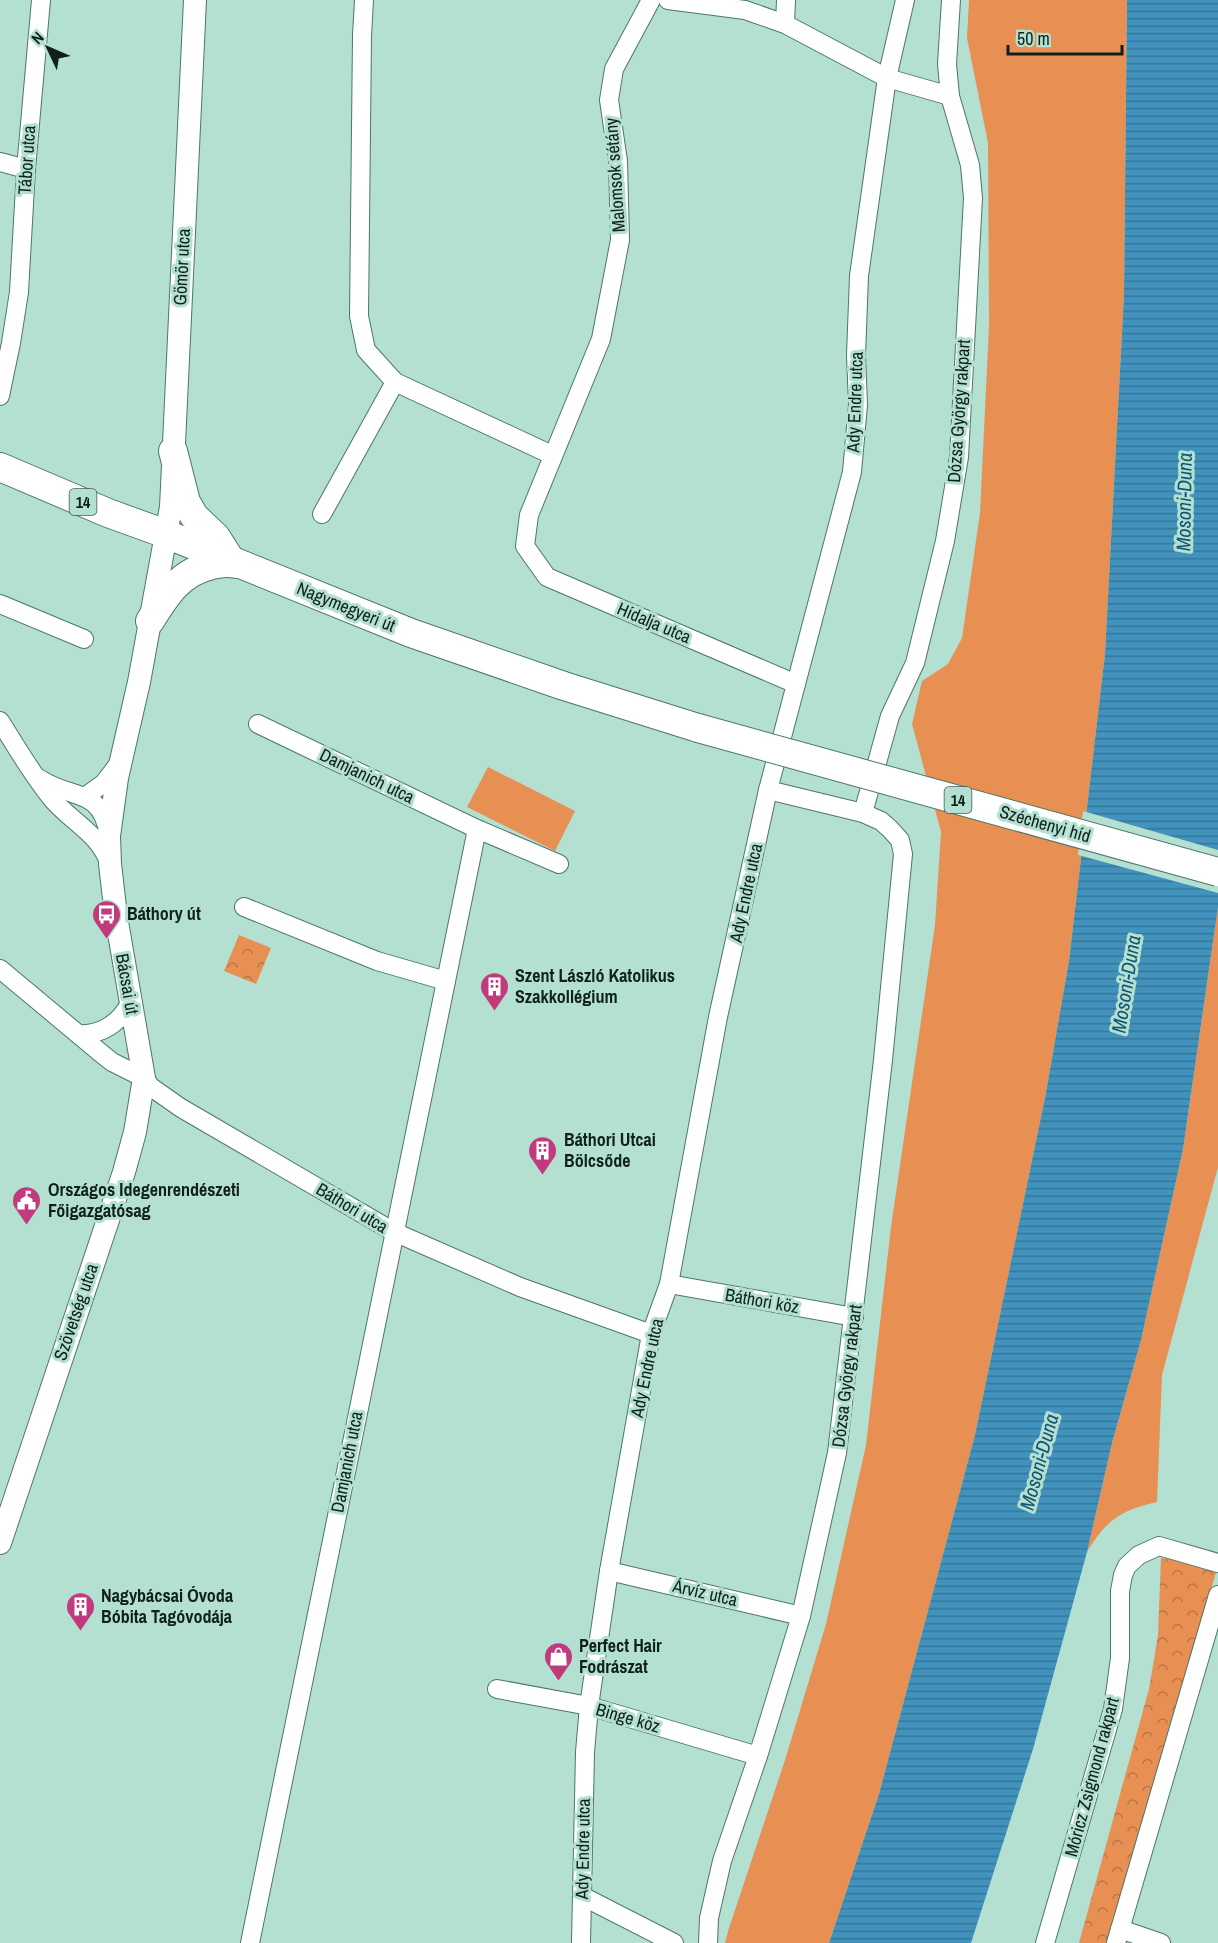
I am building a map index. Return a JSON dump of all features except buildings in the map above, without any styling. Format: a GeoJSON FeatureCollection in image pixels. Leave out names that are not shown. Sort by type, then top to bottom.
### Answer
{"type":"FeatureCollection","features":[{"type":"Feature","properties":{"kind":"main road"},"geometry":{"type":"LineString","coordinates":[[173,452],[186,502],[194,516],[239,564]]}},
{"type":"Feature","properties":{"kind":"main road","name":"Nagymegyeri út"},"geometry":{"type":"LineString","coordinates":[[0,467],[108,513],[166,534],[411,633],[564,686],[698,728]]}},
{"type":"Feature","properties":{"kind":"main road"},"geometry":{"type":"LineString","coordinates":[[150,621],[165,595],[192,572],[228,562],[239,564]]}},
{"type":"Feature","properties":{"kind":"main road","name":"Széchenyi híd"},"geometry":{"type":"LineString","coordinates":[[698,728],[1218,872]]}},
{"type":"Feature","properties":{"kind":"street","name":"Tábor utca"},"geometry":{"type":"LineString","coordinates":[[0,396],[8,318],[19,292],[26,170],[41,0]]}},
{"type":"Feature","properties":{"kind":"street","name":"Gömör utca"},"geometry":{"type":"LineString","coordinates":[[110,864],[110,836],[120,761],[150,621],[171,507],[195,0]]}},
{"type":"Feature","properties":{"kind":"street"},"geometry":{"type":"LineString","coordinates":[[364,0],[359,316],[366,350],[394,382],[552,455]]}},
{"type":"Feature","properties":{"kind":"street","name":"Malomsok sétány"},"geometry":{"type":"LineString","coordinates":[[525,546],[529,515],[601,339],[620,240],[618,161],[609,100],[614,69],[651,0]]}},
{"type":"Feature","properties":{"kind":"street"},"geometry":{"type":"LineString","coordinates":[[668,0],[744,10],[785,24],[887,78],[950,96]]}},
{"type":"Feature","properties":{"kind":"street"},"geometry":{"type":"LineString","coordinates":[[785,24],[786,0]]}},
{"type":"Feature","properties":{"kind":"street","name":"Ady Endre utca"},"geometry":{"type":"LineString","coordinates":[[581,1943],[588,1706],[609,1571],[651,1334],[669,1284],[718,1017],[768,790],[852,472],[858,405],[856,355],[859,276],[887,78],[905,0]]}},
{"type":"Feature","properties":{"kind":"street","name":"Dózsa György rakpart"},"geometry":{"type":"LineString","coordinates":[[864,813],[890,716],[915,663],[945,541],[958,457],[973,198],[970,165],[950,96],[947,64],[951,0]]}},
{"type":"Feature","properties":{"kind":"street"},"geometry":{"type":"LineString","coordinates":[[0,162],[26,170]]}},
{"type":"Feature","properties":{"kind":"street"},"geometry":{"type":"LineString","coordinates":[[322,514],[394,382]]}},
{"type":"Feature","properties":{"kind":"street","name":"Hídalja utca"},"geometry":{"type":"LineString","coordinates":[[525,546],[547,578],[796,684]]}},
{"type":"Feature","properties":{"kind":"street"},"geometry":{"type":"LineString","coordinates":[[0,604],[84,639]]}},
{"type":"Feature","properties":{"kind":"street","name":"Bácsai út"},"geometry":{"type":"LineString","coordinates":[[0,721],[34,774],[63,811],[86,829],[100,844],[110,864],[116,916],[144,1078]]}},
{"type":"Feature","properties":{"kind":"street","name":"Damjanich utca"},"geometry":{"type":"LineString","coordinates":[[258,724],[477,829],[559,864]]}},
{"type":"Feature","properties":{"kind":"street"},"geometry":{"type":"LineString","coordinates":[[110,836],[100,810],[86,796],[104,783],[120,761]]}},
{"type":"Feature","properties":{"kind":"street","name":"Bácsai út"},"geometry":{"type":"LineString","coordinates":[[34,774],[61,790],[86,796]]}},
{"type":"Feature","properties":{"kind":"street","name":"Dózsa György rakpart"},"geometry":{"type":"LineString","coordinates":[[708,1943],[709,1918],[722,1861],[758,1756],[801,1616],[837,1454],[855,1317],[903,854],[900,840],[881,821],[864,813],[768,790]]}},
{"type":"Feature","properties":{"kind":"street","name":"Damjanich utca"},"geometry":{"type":"LineString","coordinates":[[250,1943],[393,1232],[477,829]]}},
{"type":"Feature","properties":{"kind":"street"},"geometry":{"type":"LineString","coordinates":[[244,907],[378,961],[446,981]]}},
{"type":"Feature","properties":{"kind":"street","name":"Báthori utca"},"geometry":{"type":"LineString","coordinates":[[0,969],[112,1062],[144,1078],[152,1087],[181,1108],[393,1232],[520,1287],[651,1334]]}},
{"type":"Feature","properties":{"kind":"street"},"geometry":{"type":"LineString","coordinates":[[78,1035],[88,1035],[105,1029],[120,1017],[130,1003]]}},
{"type":"Feature","properties":{"kind":"street","name":"Szövetség utca"},"geometry":{"type":"LineString","coordinates":[[0,1543],[124,1172],[135,1132],[144,1078]]}},
{"type":"Feature","properties":{"kind":"street","name":"Báthori köz"},"geometry":{"type":"LineString","coordinates":[[669,1284],[855,1317]]}},
{"type":"Feature","properties":{"kind":"street","name":"Móricz Zsigmond rakpart"},"geometry":{"type":"LineString","coordinates":[[1045,1943],[1113,1709],[1120,1658],[1120,1592],[1123,1575],[1132,1560],[1145,1550],[1159,1546],[1218,1563]]}},
{"type":"Feature","properties":{"kind":"street","name":"Árvíz utca"},"geometry":{"type":"LineString","coordinates":[[609,1571],[801,1616]]}},
{"type":"Feature","properties":{"kind":"street"},"geometry":{"type":"LineString","coordinates":[[1161,1943],[1118,1936],[1218,1595]]}},
{"type":"Feature","properties":{"kind":"street","name":"Binge köz"},"geometry":{"type":"LineString","coordinates":[[497,1689],[588,1706],[758,1756]]}},
{"type":"Feature","properties":{"kind":"street"},"geometry":{"type":"LineString","coordinates":[[582,1896],[674,1943]]}},
{"type":"Feature","properties":{"kind":"green space"},"geometry":{"type":"Polygon","coordinates":[[[969,0],[1127,0],[1124,295],[1105,654],[1069,961],[1045,1098],[975,1435],[879,1794],[829,1943],[725,1943],[785,1760],[826,1624],[866,1445],[891,1227],[935,925],[941,832],[912,724],[922,681],[948,664],[962,638],[980,513],[989,326],[988,143],[967,38],[969,0]]]}},
{"type":"Feature","properties":{"kind":"green space"},"geometry":{"type":"Polygon","coordinates":[[[488,767],[575,811],[555,851],[467,807],[488,767]]]}},
{"type":"Feature","properties":{"kind":"green space"},"geometry":{"type":"Polygon","coordinates":[[[1218,907],[1218,1167],[1162,1375],[1157,1502],[1134,1509],[1116,1518],[1101,1532],[1087,1552],[1112,1443],[1141,1340],[1183,1149],[1218,907]]]}},
{"type":"Feature","properties":{"kind":"green space"},"geometry":{"type":"Polygon","coordinates":[[[239,935],[271,948],[256,984],[224,971],[239,935]]]}},
{"type":"Feature","properties":{"kind":"green space"},"geometry":{"type":"Polygon","coordinates":[[[1161,1558],[1185,1560],[1217,1569],[1107,1943],[1079,1943],[1149,1689],[1158,1635],[1161,1558]]]}},
{"type":"Feature","properties":{"kind":"water","name":"Mosoni-Duna"},"geometry":{"type":"Polygon","coordinates":[[[1127,0],[1218,0],[1218,907],[1183,1149],[1141,1340],[1112,1443],[1087,1552],[1033,1749],[971,1943],[829,1943],[879,1794],[975,1435],[1045,1098],[1069,961],[1105,654],[1124,295],[1127,0]]]}},
{"type":"Feature","properties":{"kind":"pier"},"geometry":{"type":"Polygon","coordinates":[[[1083,811],[1218,850],[1218,893],[1078,855],[1083,811]]]}},
{"type":"Feature","properties":{"kind":"place","name":"Báthory út"},"geometry":{"type":"Point","coordinates":[106,940]}},
{"type":"Feature","properties":{"kind":"place","name":"Szent László Katolikus Szakkollégium"},"geometry":{"type":"Point","coordinates":[494,1012]}},
{"type":"Feature","properties":{"kind":"place","name":"Báthori Utcai Bölcsőde"},"geometry":{"type":"Point","coordinates":[543,1176]}},
{"type":"Feature","properties":{"kind":"place","name":"Országos Idegenrendészeti Főigazgatósag"},"geometry":{"type":"Point","coordinates":[27,1226]}},
{"type":"Feature","properties":{"kind":"place","name":"Nagybácsai Óvoda Bóbita Tagóvodája"},"geometry":{"type":"Point","coordinates":[80,1632]}},
{"type":"Feature","properties":{"kind":"place","name":"Perfect Hair Fodrászat"},"geometry":{"type":"Point","coordinates":[558,1682]}}]}
